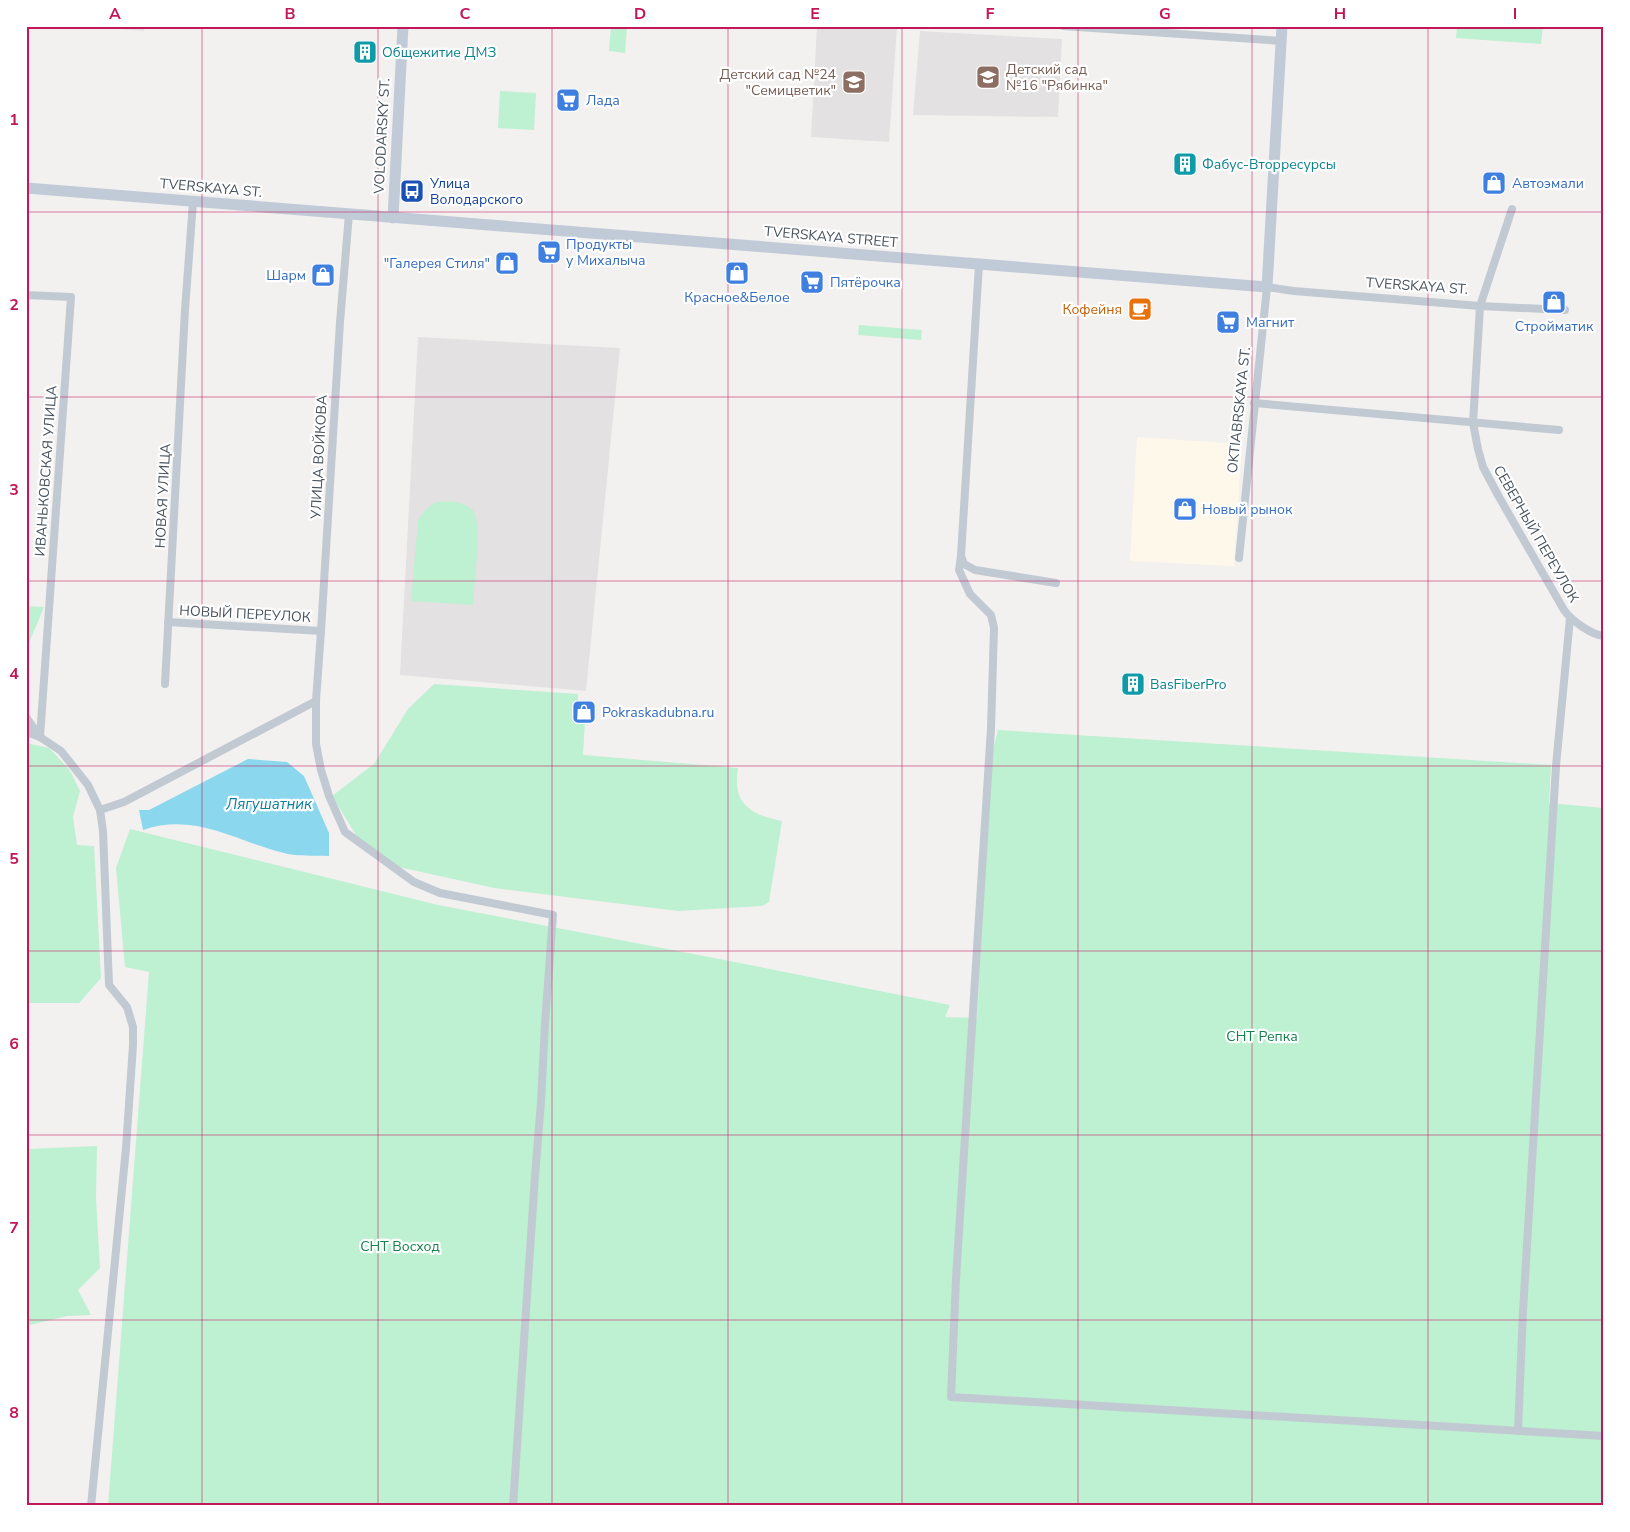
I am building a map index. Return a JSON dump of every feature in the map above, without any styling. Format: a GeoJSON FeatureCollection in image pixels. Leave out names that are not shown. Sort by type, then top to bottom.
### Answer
{"type":"FeatureCollection","features":[{"type":"Feature","properties":{"kind":"main road","name":"VOLODARSKY ST."},"geometry":{"type":"LineString","coordinates":[[393,218],[403,26]]}},
{"type":"Feature","properties":{"kind":"main road","name":"OKTIABRSKAYA ST."},"geometry":{"type":"LineString","coordinates":[[1266,287],[1282,26]]}},
{"type":"Feature","properties":{"kind":"main road","name":"TVERSKAYA ST."},"geometry":{"type":"LineString","coordinates":[[26,188],[393,218]]}},
{"type":"Feature","properties":{"kind":"main road","name":"TVERSKAYA STREET"},"geometry":{"type":"LineString","coordinates":[[393,218],[1266,287]]}},
{"type":"Feature","properties":{"kind":"street"},"geometry":{"type":"LineString","coordinates":[[1063,26],[1282,41]]}},
{"type":"Feature","properties":{"kind":"street","name":"НОВАЯ УЛИЦА"},"geometry":{"type":"LineString","coordinates":[[165,684],[185,310],[193,202]]}},
{"type":"Feature","properties":{"kind":"street","name":"СЕВЕРНЫЙ ПЕРЕУЛОК"},"geometry":{"type":"LineString","coordinates":[[1512,209],[1480,306],[1473,423],[1478,449],[1483,466],[1503,505],[1570,618],[1598,636],[1604,636]]}},
{"type":"Feature","properties":{"kind":"street","name":"УЛИЦА ВОЙКОВА"},"geometry":{"type":"LineString","coordinates":[[350,214],[340,322],[316,701],[316,744],[321,770],[329,796],[345,832],[414,882],[440,893],[553,914],[545,1024],[542,1102],[513,1506]]}},
{"type":"Feature","properties":{"kind":"street"},"geometry":{"type":"LineString","coordinates":[[979,264],[959,570],[970,594],[992,615],[994,628],[991,728],[956,1278],[951,1397],[1604,1436]]}},
{"type":"Feature","properties":{"kind":"street","name":"TVERSKAYA ST."},"geometry":{"type":"LineString","coordinates":[[1266,287],[1294,291],[1480,306],[1565,310]]}},
{"type":"Feature","properties":{"kind":"street","name":"OKTIABRSKAYA ST."},"geometry":{"type":"LineString","coordinates":[[1240,558],[1266,287]]}},
{"type":"Feature","properties":{"kind":"street","name":"ИВАНЬКОВСКАЯ УЛИЦА"},"geometry":{"type":"LineString","coordinates":[[26,295],[71,297],[40,737]]}},
{"type":"Feature","properties":{"kind":"street"},"geometry":{"type":"LineString","coordinates":[[1254,403],[1559,430]]}},
{"type":"Feature","properties":{"kind":"street"},"geometry":{"type":"LineString","coordinates":[[961,556],[964,564],[975,570],[1056,583]]}},
{"type":"Feature","properties":{"kind":"street"},"geometry":{"type":"LineString","coordinates":[[1518,1431],[1524,1301],[1556,776],[1570,618]]}},
{"type":"Feature","properties":{"kind":"street","name":"НОВЫЙ ПЕРЕУЛОК"},"geometry":{"type":"LineString","coordinates":[[168,622],[321,631]]}},
{"type":"Feature","properties":{"kind":"street"},"geometry":{"type":"LineString","coordinates":[[100,810],[124,802],[316,701]]}},
{"type":"Feature","properties":{"kind":"street"},"geometry":{"type":"LineString","coordinates":[[26,717],[40,737]]}},
{"type":"Feature","properties":{"kind":"street"},"geometry":{"type":"LineString","coordinates":[[26,732],[40,737],[61,751],[88,785],[100,810],[103,831],[108,985],[127,1006],[132,1027],[133,1045],[126,1148],[91,1506]]}},
{"type":"Feature","properties":{"kind":"shaded area"},"geometry":{"type":"Polygon","coordinates":[[[82,26],[144,26],[144,31],[82,26]]]}},
{"type":"Feature","properties":{"kind":"shaded area","name":"Детский сад №24 \"Семицветик\""},"geometry":{"type":"Polygon","coordinates":[[[817,26],[897,27],[889,142],[811,137],[817,26]]]}},
{"type":"Feature","properties":{"kind":"shaded area","name":"Детский сад №16 \"Рябинка\""},"geometry":{"type":"Polygon","coordinates":[[[920,31],[1062,39],[1058,117],[913,115],[920,31]]]}},
{"type":"Feature","properties":{"kind":"shaded area"},"geometry":{"type":"Polygon","coordinates":[[[418,337],[620,348],[586,691],[400,675],[418,337]]]}},
{"type":"Feature","properties":{"kind":"shaded area","name":"Новый рынок"},"geometry":{"type":"Polygon","coordinates":[[[1137,437],[1242,444],[1234,566],[1130,561],[1137,437]]]}},
{"type":"Feature","properties":{"kind":"green space"},"geometry":{"type":"Polygon","coordinates":[[[611,26],[627,26],[625,53],[609,51],[611,26]]]}},
{"type":"Feature","properties":{"kind":"green space"},"geometry":{"type":"Polygon","coordinates":[[[1457,26],[1543,26],[1541,44],[1456,38],[1457,26]]]}},
{"type":"Feature","properties":{"kind":"green space"},"geometry":{"type":"Polygon","coordinates":[[[500,91],[536,93],[534,130],[498,128],[500,91]]]}},
{"type":"Feature","properties":{"kind":"green space"},"geometry":{"type":"Polygon","coordinates":[[[859,325],[922,330],[921,340],[858,335],[859,325]]]}},
{"type":"Feature","properties":{"kind":"green space"},"geometry":{"type":"Polygon","coordinates":[[[450,501],[469,507],[474,512],[476,520],[477,543],[473,605],[411,601],[418,520],[426,509],[436,502],[450,501]]]}},
{"type":"Feature","properties":{"kind":"green space"},"geometry":{"type":"Polygon","coordinates":[[[26,606],[44,607],[26,646],[26,606]]]}},
{"type":"Feature","properties":{"kind":"green space"},"geometry":{"type":"Polygon","coordinates":[[[434,684],[578,694],[578,712],[585,722],[583,755],[738,768],[737,788],[744,804],[755,812],[782,821],[769,902],[762,906],[678,911],[494,888],[394,866],[361,843],[332,796],[374,764],[408,709],[434,684]]]}},
{"type":"Feature","properties":{"kind":"green space"},"geometry":{"type":"Polygon","coordinates":[[[998,730],[1551,765],[1549,803],[1604,808],[1604,1506],[108,1506],[149,972],[125,967],[116,868],[130,829],[438,905],[950,1005],[945,1017],[977,1018],[991,758],[998,730]]]}},
{"type":"Feature","properties":{"kind":"green space"},"geometry":{"type":"Polygon","coordinates":[[[26,743],[49,748],[69,769],[80,791],[73,817],[77,845],[94,846],[101,978],[79,1003],[26,1003],[26,743]]]}},
{"type":"Feature","properties":{"kind":"green space"},"geometry":{"type":"Polygon","coordinates":[[[97,1146],[96,1198],[100,1268],[78,1290],[91,1315],[67,1316],[26,1326],[26,1149],[97,1146]]]}},
{"type":"Feature","properties":{"kind":"water","name":"Лягушатник"},"geometry":{"type":"Polygon","coordinates":[[[248,759],[287,762],[304,776],[329,833],[329,856],[289,854],[198,826],[162,825],[143,830],[139,810],[149,810],[248,759]]]}},
{"type":"Feature","properties":{"kind":"place","name":"Общежитие ДМЗ"},"geometry":{"type":"Point","coordinates":[365,52]}},
{"type":"Feature","properties":{"kind":"place","name":"Детский сад №16 \"Рябинка\""},"geometry":{"type":"Point","coordinates":[988,77]}},
{"type":"Feature","properties":{"kind":"place","name":"Детский сад №24 \"Семицветик\""},"geometry":{"type":"Point","coordinates":[854,82]}},
{"type":"Feature","properties":{"kind":"place","name":"Лада"},"geometry":{"type":"Point","coordinates":[568,100]}},
{"type":"Feature","properties":{"kind":"place","name":"Фабус-Вторресурсы"},"geometry":{"type":"Point","coordinates":[1185,164]}},
{"type":"Feature","properties":{"kind":"place","name":"Автоэмали"},"geometry":{"type":"Point","coordinates":[1494,183]}},
{"type":"Feature","properties":{"kind":"place","name":"Улица Володарского"},"geometry":{"type":"Point","coordinates":[412,191]}},
{"type":"Feature","properties":{"kind":"place","name":"Продукты у Михалыча"},"geometry":{"type":"Point","coordinates":[549,252]}},
{"type":"Feature","properties":{"kind":"place","name":"\"Галерея Стиля\""},"geometry":{"type":"Point","coordinates":[507,263]}},
{"type":"Feature","properties":{"kind":"place","name":"Красное&Белое"},"geometry":{"type":"Point","coordinates":[737,273]}},
{"type":"Feature","properties":{"kind":"place","name":"Шарм"},"geometry":{"type":"Point","coordinates":[323,275]}},
{"type":"Feature","properties":{"kind":"place","name":"Пятёрочка"},"geometry":{"type":"Point","coordinates":[812,282]}},
{"type":"Feature","properties":{"kind":"place","name":"Стройматик"},"geometry":{"type":"Point","coordinates":[1554,302]}},
{"type":"Feature","properties":{"kind":"place","name":"Кофейня"},"geometry":{"type":"Point","coordinates":[1140,309]}},
{"type":"Feature","properties":{"kind":"place","name":"Магнит"},"geometry":{"type":"Point","coordinates":[1228,322]}},
{"type":"Feature","properties":{"kind":"place","name":"Новый рынок"},"geometry":{"type":"Point","coordinates":[1185,509]}},
{"type":"Feature","properties":{"kind":"place","name":"BasFiberPro"},"geometry":{"type":"Point","coordinates":[1133,684]}},
{"type":"Feature","properties":{"kind":"place","name":"Pokraskadubna.ru"},"geometry":{"type":"Point","coordinates":[584,712]}},
{"type":"Feature","properties":{"kind":"park label","name":"СНТ Репка"},"geometry":{"type":"Point","coordinates":[1262,1036]}},
{"type":"Feature","properties":{"kind":"park label","name":"СНТ Восход"},"geometry":{"type":"Point","coordinates":[400,1246]}}]}
